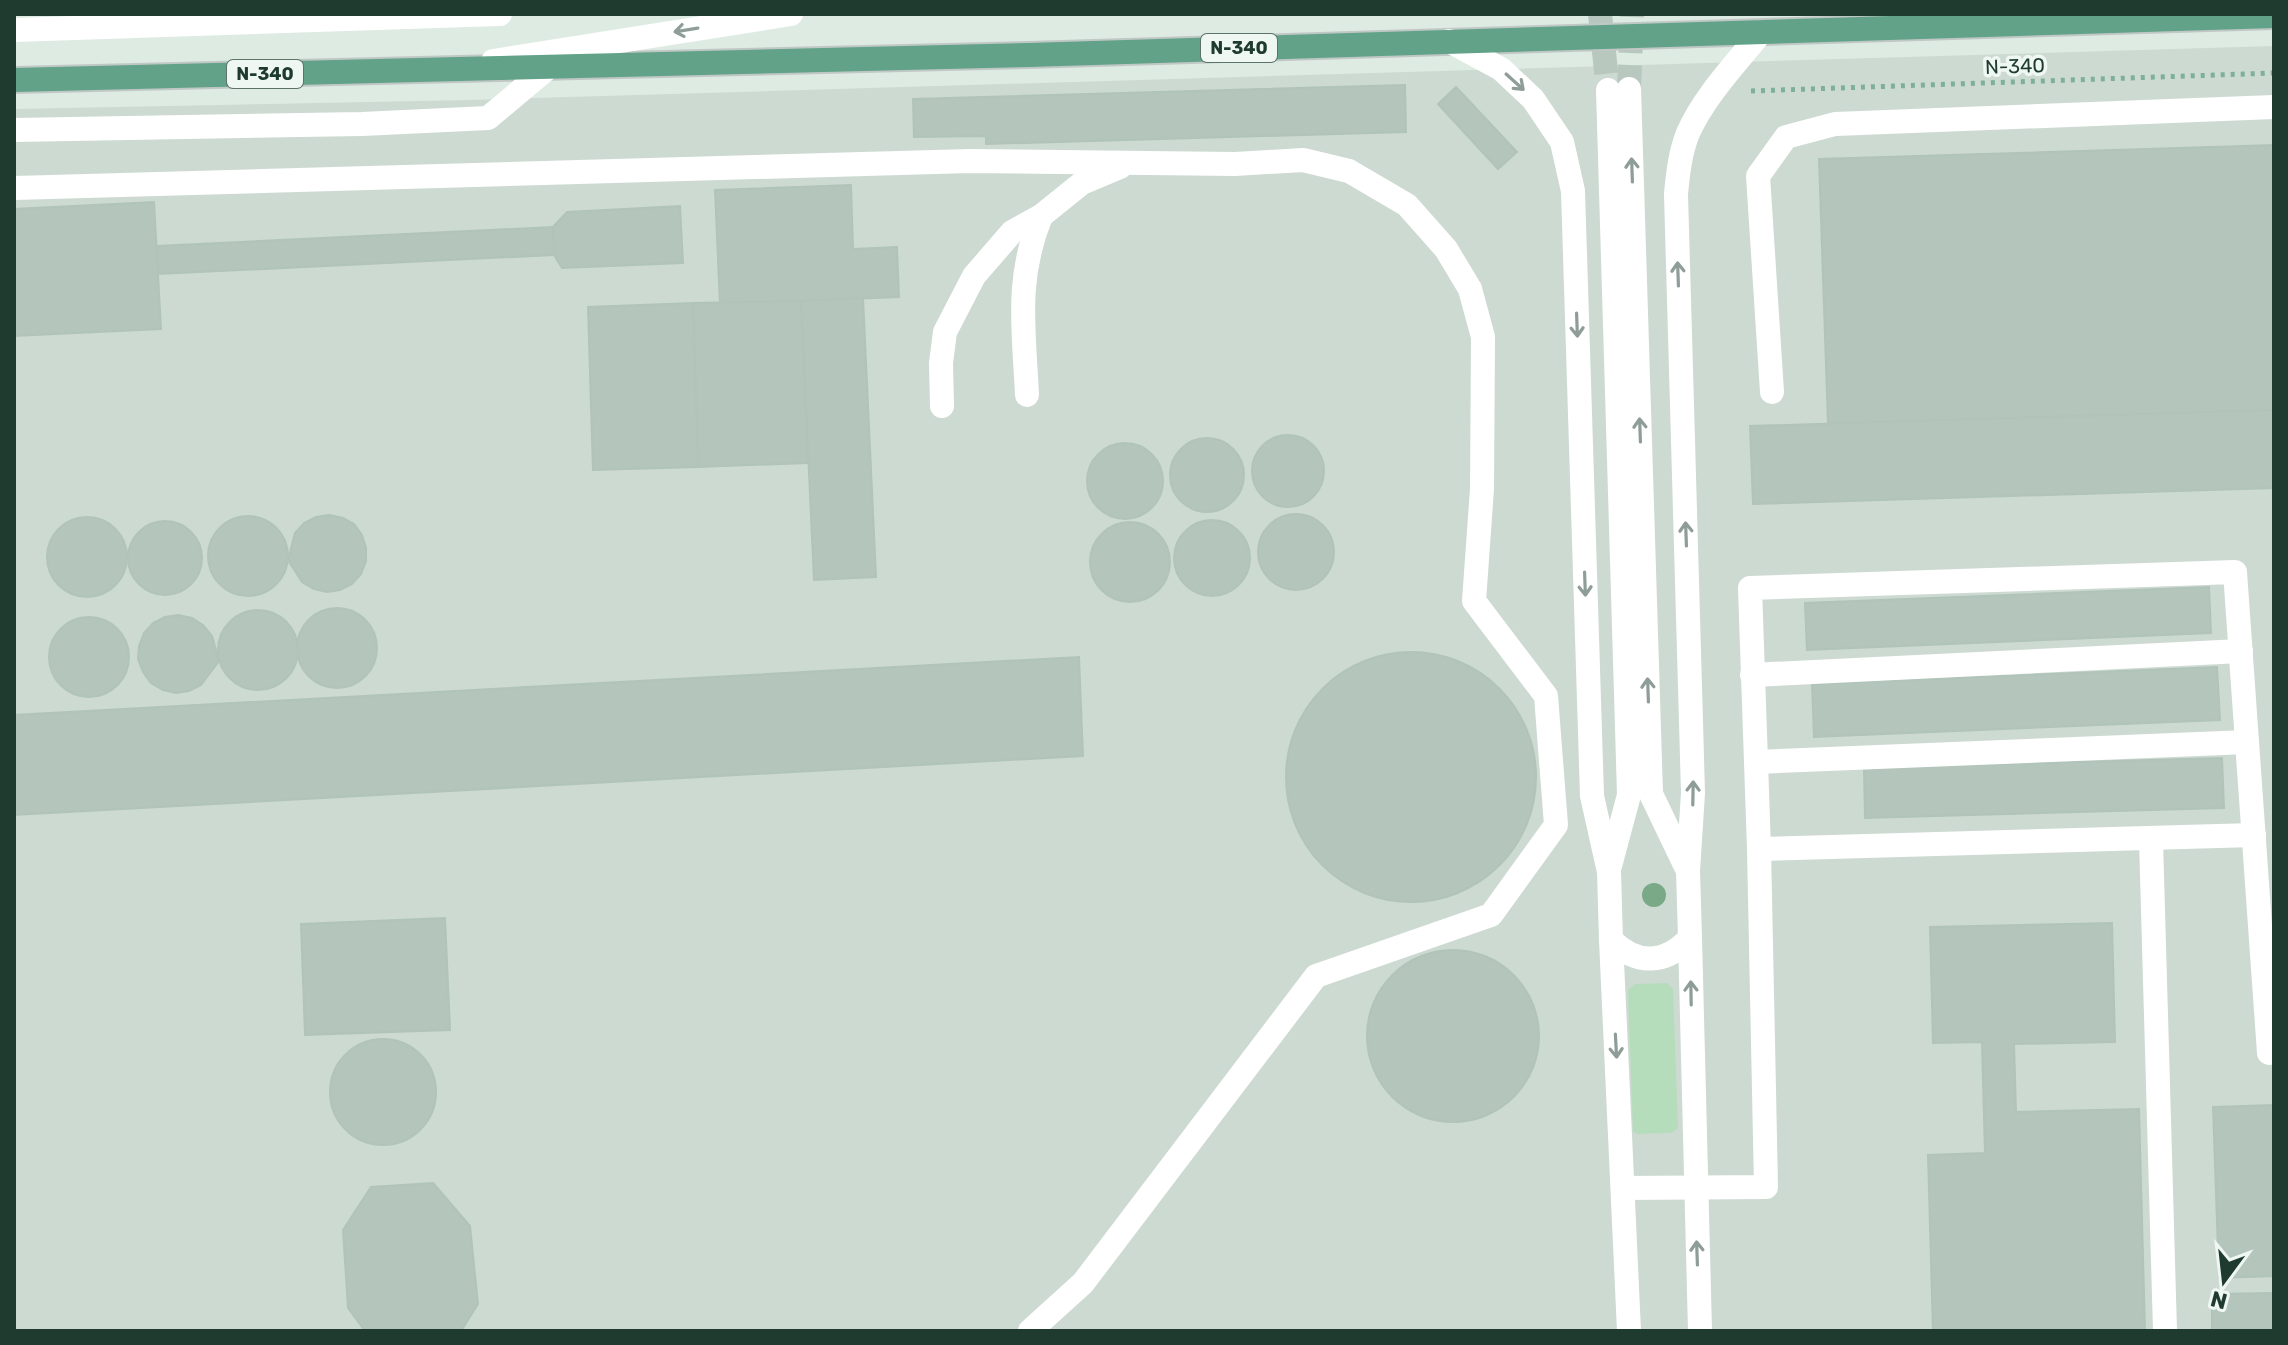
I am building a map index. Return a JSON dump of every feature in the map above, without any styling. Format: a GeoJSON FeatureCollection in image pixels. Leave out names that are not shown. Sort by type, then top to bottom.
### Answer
{"type":"FeatureCollection","features":[{"type":"Feature","properties":{"kind":"main road","name":"N-340"},"geometry":{"type":"LineString","coordinates":[[14,80],[2274,16]]}},
{"type":"Feature","properties":{"kind":"street"},"geometry":{"type":"LineString","coordinates":[[14,30],[500,14]]}},
{"type":"Feature","properties":{"kind":"street"},"geometry":{"type":"LineString","coordinates":[[435,70],[791,14]]}},
{"type":"Feature","properties":{"kind":"street"},"geometry":{"type":"LineString","coordinates":[[1700,1331],[1688,871],[1693,793],[1676,194],[1680,159],[1688,133],[1704,104],[1761,32]]}},
{"type":"Feature","properties":{"kind":"street"},"geometry":{"type":"LineString","coordinates":[[1449,41],[1501,69],[1533,99],[1562,142],[1573,191],[1592,796],[1609,872],[1629,1331]]}},
{"type":"Feature","properties":{"kind":"street"},"geometry":{"type":"LineString","coordinates":[[14,130],[362,124],[488,118],[550,66]]}},
{"type":"Feature","properties":{"kind":"street"},"geometry":{"type":"LineString","coordinates":[[1609,872],[1629,795],[1619,89],[1651,794],[1688,871]]}},
{"type":"Feature","properties":{"kind":"street"},"geometry":{"type":"LineString","coordinates":[[1772,392],[1758,176],[1786,137],[1835,124],[2274,107]]}},
{"type":"Feature","properties":{"kind":"street"},"geometry":{"type":"LineString","coordinates":[[14,188],[970,161],[1235,164],[1303,160],[1349,171],[1407,205],[1446,249],[1470,289],[1483,337],[1482,489],[1474,601],[1546,696],[1556,825],[1491,915],[1316,976],[1083,1283],[1030,1331]]}},
{"type":"Feature","properties":{"kind":"street"},"geometry":{"type":"LineString","coordinates":[[942,406],[941,363],[945,332],[974,276],[1012,232],[1041,216],[1082,183],[1129,163]]}},
{"type":"Feature","properties":{"kind":"street"},"geometry":{"type":"LineString","coordinates":[[1027,395],[1022,289],[1028,247],[1041,216]]}},
{"type":"Feature","properties":{"kind":"street"},"geometry":{"type":"LineString","coordinates":[[1623,1188],[1766,1187],[1750,588],[2235,572],[2269,1053]]}},
{"type":"Feature","properties":{"kind":"street"},"geometry":{"type":"LineString","coordinates":[[1752,675],[2241,651]]}},
{"type":"Feature","properties":{"kind":"street"},"geometry":{"type":"LineString","coordinates":[[1756,762],[2247,742]]}},
{"type":"Feature","properties":{"kind":"street"},"geometry":{"type":"LineString","coordinates":[[1759,849],[2254,835]]}},
{"type":"Feature","properties":{"kind":"street"},"geometry":{"type":"LineString","coordinates":[[2151,840],[2165,1331]]}},
{"type":"Feature","properties":{"kind":"street"},"geometry":{"type":"LineString","coordinates":[[1611,940],[1631,955],[1649,958],[1664,957],[1678,951],[1690,938]]}},
{"type":"Feature","properties":{"kind":"path","name":"N-340"},"geometry":{"type":"LineString","coordinates":[[1757,91],[2274,73]]}},
{"type":"Feature","properties":{"kind":"shaded area"},"geometry":{"type":"Polygon","coordinates":[[[2274,46],[2274,1331],[14,1331],[14,109],[470,100],[2274,46]]]}},
{"type":"Feature","properties":{"kind":"green space"},"geometry":{"type":"Polygon","coordinates":[[[1667,983],[1673,989],[1678,1128],[1671,1133],[1638,1134],[1633,1132],[1628,990],[1635,984],[1667,983]]]}},
{"type":"Feature","properties":{"kind":"building"},"geometry":{"type":"Polygon","coordinates":[[[1405,85],[1406,132],[986,144],[986,136],[914,137],[913,99],[1405,85]]]}},
{"type":"Feature","properties":{"kind":"building"},"geometry":{"type":"Polygon","coordinates":[[[1456,87],[1517,152],[1498,169],[1438,104],[1456,87]]]}},
{"type":"Feature","properties":{"kind":"building"},"geometry":{"type":"Polygon","coordinates":[[[2274,145],[2274,410],[1828,424],[1819,159],[2274,145]]]}},
{"type":"Feature","properties":{"kind":"building"},"geometry":{"type":"Polygon","coordinates":[[[851,185],[853,249],[897,247],[899,297],[720,304],[715,190],[851,185]]]}},
{"type":"Feature","properties":{"kind":"building"},"geometry":{"type":"Polygon","coordinates":[[[154,202],[161,329],[14,336],[14,209],[154,202]]]}},
{"type":"Feature","properties":{"kind":"building"},"geometry":{"type":"Polygon","coordinates":[[[680,206],[683,263],[562,268],[554,255],[553,227],[567,212],[680,206]]]}},
{"type":"Feature","properties":{"kind":"building"},"geometry":{"type":"Polygon","coordinates":[[[553,227],[554,255],[158,274],[157,246],[553,227]]]}},
{"type":"Feature","properties":{"kind":"building"},"geometry":{"type":"Polygon","coordinates":[[[863,298],[876,577],[814,580],[801,301],[863,298]]]}},
{"type":"Feature","properties":{"kind":"building"},"geometry":{"type":"Polygon","coordinates":[[[801,301],[808,463],[698,467],[693,303],[801,301]]]}},
{"type":"Feature","properties":{"kind":"building"},"geometry":{"type":"Polygon","coordinates":[[[693,303],[698,467],[593,470],[588,307],[693,303]]]}},
{"type":"Feature","properties":{"kind":"building"},"geometry":{"type":"Polygon","coordinates":[[[2274,410],[2274,488],[1753,504],[1750,426],[2274,410]]]}},
{"type":"Feature","properties":{"kind":"building"},"geometry":{"type":"Polygon","coordinates":[[[1288,435],[1308,441],[1318,451],[1324,471],[1318,491],[1308,501],[1288,507],[1268,501],[1258,491],[1252,471],[1258,451],[1268,441],[1288,435]]]}},
{"type":"Feature","properties":{"kind":"building"},"geometry":{"type":"Polygon","coordinates":[[[1214,438],[1234,448],[1242,461],[1242,489],[1234,502],[1221,510],[1200,512],[1180,502],[1172,489],[1170,468],[1180,448],[1193,440],[1214,438]]]}},
{"type":"Feature","properties":{"kind":"building"},"geometry":{"type":"Polygon","coordinates":[[[1125,443],[1139,446],[1152,454],[1160,467],[1163,481],[1160,495],[1152,508],[1139,516],[1125,519],[1111,516],[1098,508],[1090,495],[1087,481],[1090,467],[1098,454],[1111,446],[1125,443]]]}},
{"type":"Feature","properties":{"kind":"building"},"geometry":{"type":"Polygon","coordinates":[[[1296,514],[1311,517],[1323,525],[1331,537],[1334,552],[1331,567],[1323,579],[1311,587],[1296,590],[1281,587],[1269,579],[1261,567],[1258,552],[1261,537],[1269,525],[1281,517],[1296,514]]]}},
{"type":"Feature","properties":{"kind":"building"},"geometry":{"type":"Polygon","coordinates":[[[329,515],[354,524],[362,535],[366,561],[361,574],[352,584],[327,592],[302,582],[288,560],[295,533],[304,523],[329,515]]]}},
{"type":"Feature","properties":{"kind":"building"},"geometry":{"type":"Polygon","coordinates":[[[248,516],[263,519],[276,528],[285,541],[288,556],[285,571],[276,584],[263,593],[248,596],[233,593],[220,584],[211,571],[208,556],[211,541],[220,528],[233,519],[248,516]]]}},
{"type":"Feature","properties":{"kind":"building"},"geometry":{"type":"Polygon","coordinates":[[[87,517],[102,520],[115,529],[124,542],[127,557],[124,572],[115,585],[102,594],[87,597],[72,594],[59,585],[50,572],[47,557],[50,542],[59,529],[72,520],[87,517]]]}},
{"type":"Feature","properties":{"kind":"building"},"geometry":{"type":"Polygon","coordinates":[[[1212,520],[1226,523],[1239,531],[1247,544],[1250,558],[1247,572],[1239,585],[1226,593],[1212,596],[1198,593],[1185,585],[1177,572],[1174,558],[1177,544],[1185,531],[1198,523],[1212,520]]]}},
{"type":"Feature","properties":{"kind":"building"},"geometry":{"type":"Polygon","coordinates":[[[165,521],[186,527],[196,537],[202,558],[196,579],[186,589],[165,595],[144,589],[134,579],[128,558],[134,537],[144,527],[165,521]]]}},
{"type":"Feature","properties":{"kind":"building"},"geometry":{"type":"Polygon","coordinates":[[[1130,522],[1145,525],[1158,534],[1167,547],[1170,562],[1167,577],[1158,590],[1145,599],[1130,602],[1115,599],[1102,590],[1093,577],[1090,562],[1093,547],[1102,534],[1115,525],[1130,522]]]}},
{"type":"Feature","properties":{"kind":"building"},"geometry":{"type":"Polygon","coordinates":[[[2209,587],[2211,633],[1807,650],[1805,603],[2209,587]]]}},
{"type":"Feature","properties":{"kind":"building"},"geometry":{"type":"Polygon","coordinates":[[[337,608],[352,611],[365,620],[374,633],[377,648],[374,663],[365,676],[352,685],[337,688],[322,685],[309,676],[300,663],[297,648],[300,633],[309,620],[322,611],[337,608]]]}},
{"type":"Feature","properties":{"kind":"building"},"geometry":{"type":"Polygon","coordinates":[[[258,610],[273,613],[286,622],[295,635],[298,650],[295,665],[286,678],[273,687],[258,690],[243,687],[230,678],[221,665],[218,650],[221,635],[230,622],[243,613],[258,610]]]}},
{"type":"Feature","properties":{"kind":"building"},"geometry":{"type":"Polygon","coordinates":[[[178,615],[192,618],[203,625],[212,636],[219,661],[201,685],[176,693],[151,683],[138,659],[144,633],[153,623],[178,615]]]}},
{"type":"Feature","properties":{"kind":"building"},"geometry":{"type":"Polygon","coordinates":[[[81,617],[97,617],[111,624],[122,635],[129,649],[126,672],[111,690],[97,697],[81,697],[67,690],[56,679],[49,665],[49,649],[56,635],[67,624],[81,617]]]}},
{"type":"Feature","properties":{"kind":"building"},"geometry":{"type":"Polygon","coordinates":[[[1399,652],[1423,652],[1459,661],[1500,688],[1527,729],[1534,753],[1534,801],[1527,825],[1500,866],[1459,893],[1423,902],[1399,902],[1363,893],[1322,866],[1295,825],[1286,789],[1286,765],[1295,729],[1322,688],[1363,661],[1399,652]]]}},
{"type":"Feature","properties":{"kind":"building"},"geometry":{"type":"Polygon","coordinates":[[[1079,657],[1083,756],[14,815],[14,715],[1079,657]]]}},
{"type":"Feature","properties":{"kind":"building"},"geometry":{"type":"Polygon","coordinates":[[[2217,667],[2220,720],[1814,737],[1812,684],[2217,667]]]}},
{"type":"Feature","properties":{"kind":"building"},"geometry":{"type":"Polygon","coordinates":[[[2222,758],[2224,808],[1865,818],[1864,768],[2222,758]]]}},
{"type":"Feature","properties":{"kind":"building"},"geometry":{"type":"Polygon","coordinates":[[[445,918],[450,1030],[305,1035],[301,924],[445,918]]]}},
{"type":"Feature","properties":{"kind":"building"},"geometry":{"type":"Polygon","coordinates":[[[2112,923],[2115,1042],[2014,1044],[2016,1112],[2139,1109],[2145,1331],[1933,1331],[1928,1155],[1985,1153],[1982,1042],[1933,1043],[1930,927],[2112,923]]]}},
{"type":"Feature","properties":{"kind":"building"},"geometry":{"type":"Polygon","coordinates":[[[1453,950],[1486,957],[1514,975],[1532,1003],[1539,1036],[1532,1069],[1514,1097],[1486,1115],[1453,1122],[1420,1115],[1392,1097],[1374,1069],[1367,1036],[1374,1003],[1392,975],[1420,957],[1453,950]]]}},
{"type":"Feature","properties":{"kind":"building"},"geometry":{"type":"Polygon","coordinates":[[[383,1039],[403,1043],[421,1054],[432,1072],[436,1092],[432,1112],[421,1130],[403,1141],[383,1145],[363,1141],[345,1130],[334,1112],[330,1092],[334,1072],[345,1054],[363,1043],[383,1039]]]}},
{"type":"Feature","properties":{"kind":"building"},"geometry":{"type":"Polygon","coordinates":[[[2274,1105],[2274,1276],[2219,1278],[2213,1107],[2274,1105]]]}},
{"type":"Feature","properties":{"kind":"building"},"geometry":{"type":"Polygon","coordinates":[[[433,1183],[470,1226],[478,1304],[461,1331],[365,1331],[348,1308],[343,1230],[371,1187],[433,1183]]]}},
{"type":"Feature","properties":{"kind":"building"},"geometry":{"type":"Polygon","coordinates":[[[2274,1293],[2274,1331],[2212,1331],[2212,1294],[2274,1293]]]}},
{"type":"Feature","properties":{"kind":"tunnel"},"geometry":{"type":"LineString","coordinates":[[1600,14],[1608,90]]}},
{"type":"Feature","properties":{"kind":"tunnel"},"geometry":{"type":"LineString","coordinates":[[1629,89],[1632,14]]}}]}
